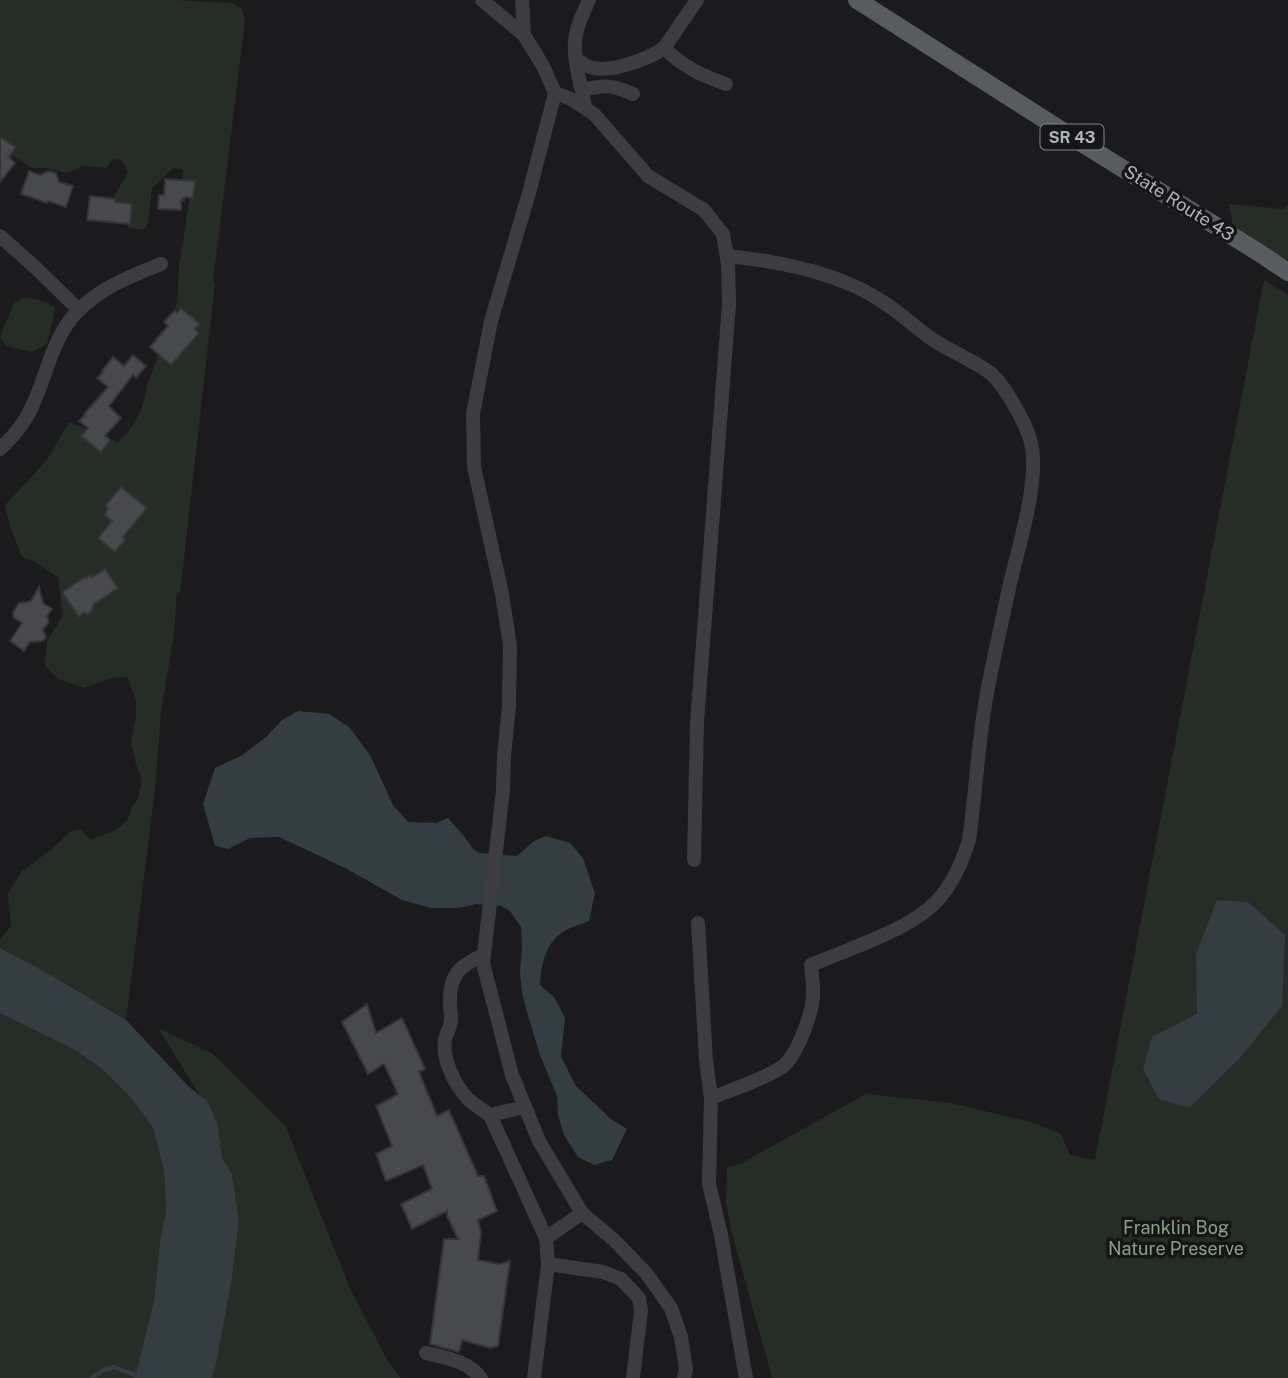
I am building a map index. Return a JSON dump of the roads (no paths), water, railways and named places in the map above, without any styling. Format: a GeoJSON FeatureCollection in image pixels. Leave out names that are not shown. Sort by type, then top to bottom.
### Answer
{"type":"FeatureCollection","features":[{"type":"Feature","properties":{"kind":"main road","name":"State Route 43"},"geometry":{"type":"LineString","coordinates":[[858,0],[1288,272]]}},
{"type":"Feature","properties":{"kind":"street"},"geometry":{"type":"LineString","coordinates":[[482,0],[524,35],[543,66],[555,93],[491,321],[473,414],[474,467],[502,594],[510,645],[503,791],[483,963],[512,1076],[539,1141],[582,1213],[614,1240],[646,1273],[671,1308],[681,1336],[686,1369],[684,1378]]}},
{"type":"Feature","properties":{"kind":"street"},"geometry":{"type":"LineString","coordinates":[[522,0],[524,35]]}},
{"type":"Feature","properties":{"kind":"street"},"geometry":{"type":"LineString","coordinates":[[585,107],[575,42],[576,31],[589,0]]}},
{"type":"Feature","properties":{"kind":"street"},"geometry":{"type":"LineString","coordinates":[[576,59],[590,67],[602,69],[646,58],[664,48],[697,0]]}},
{"type":"Feature","properties":{"kind":"street"},"geometry":{"type":"LineString","coordinates":[[664,48],[678,62],[700,75],[726,84]]}},
{"type":"Feature","properties":{"kind":"street"},"geometry":{"type":"LineString","coordinates":[[582,90],[615,86],[632,94]]}},
{"type":"Feature","properties":{"kind":"street"},"geometry":{"type":"LineString","coordinates":[[555,93],[594,114],[648,176],[704,209],[723,234],[727,256],[729,304],[698,722],[694,860]]}},
{"type":"Feature","properties":{"kind":"street"},"geometry":{"type":"LineString","coordinates":[[0,236],[79,310]]}},
{"type":"Feature","properties":{"kind":"street"},"geometry":{"type":"LineString","coordinates":[[711,1098],[784,1066],[795,1050],[813,1001],[811,965],[914,919],[936,902],[953,880],[969,840],[986,696],[1022,539],[1034,456],[1030,437],[1016,407],[992,373],[941,345],[883,301],[853,286],[802,269],[761,259],[727,256]]}},
{"type":"Feature","properties":{"kind":"street"},"geometry":{"type":"LineString","coordinates":[[0,449],[25,420],[34,404],[54,348],[65,327],[79,310],[113,285],[161,264]]}},
{"type":"Feature","properties":{"kind":"street"},"geometry":{"type":"LineString","coordinates":[[698,923],[706,1060],[711,1098],[709,1184],[721,1235],[746,1378]]}},
{"type":"Feature","properties":{"kind":"street"},"geometry":{"type":"LineString","coordinates":[[483,955],[468,962],[455,974],[451,986],[451,1022],[445,1041],[446,1059],[458,1086],[470,1101],[490,1115],[546,1238],[548,1264],[534,1378]]}},
{"type":"Feature","properties":{"kind":"street"},"geometry":{"type":"LineString","coordinates":[[490,1115],[525,1107]]}},
{"type":"Feature","properties":{"kind":"street"},"geometry":{"type":"LineString","coordinates":[[546,1238],[582,1213]]}},
{"type":"Feature","properties":{"kind":"street"},"geometry":{"type":"LineString","coordinates":[[548,1264],[603,1272],[621,1279],[639,1298],[641,1311],[633,1378]]}},
{"type":"Feature","properties":{"kind":"street"},"geometry":{"type":"LineString","coordinates":[[426,1353],[465,1363],[481,1378]]}},
{"type":"Feature","properties":{"kind":"waterway"},"geometry":{"type":"LineString","coordinates":[[92,1378],[114,1367],[142,1378]]}},
{"type":"Feature","properties":{"kind":"park label","name":"Franklin Bog Nature Preserve"},"geometry":{"type":"Point","coordinates":[1176,1238]}}]}
